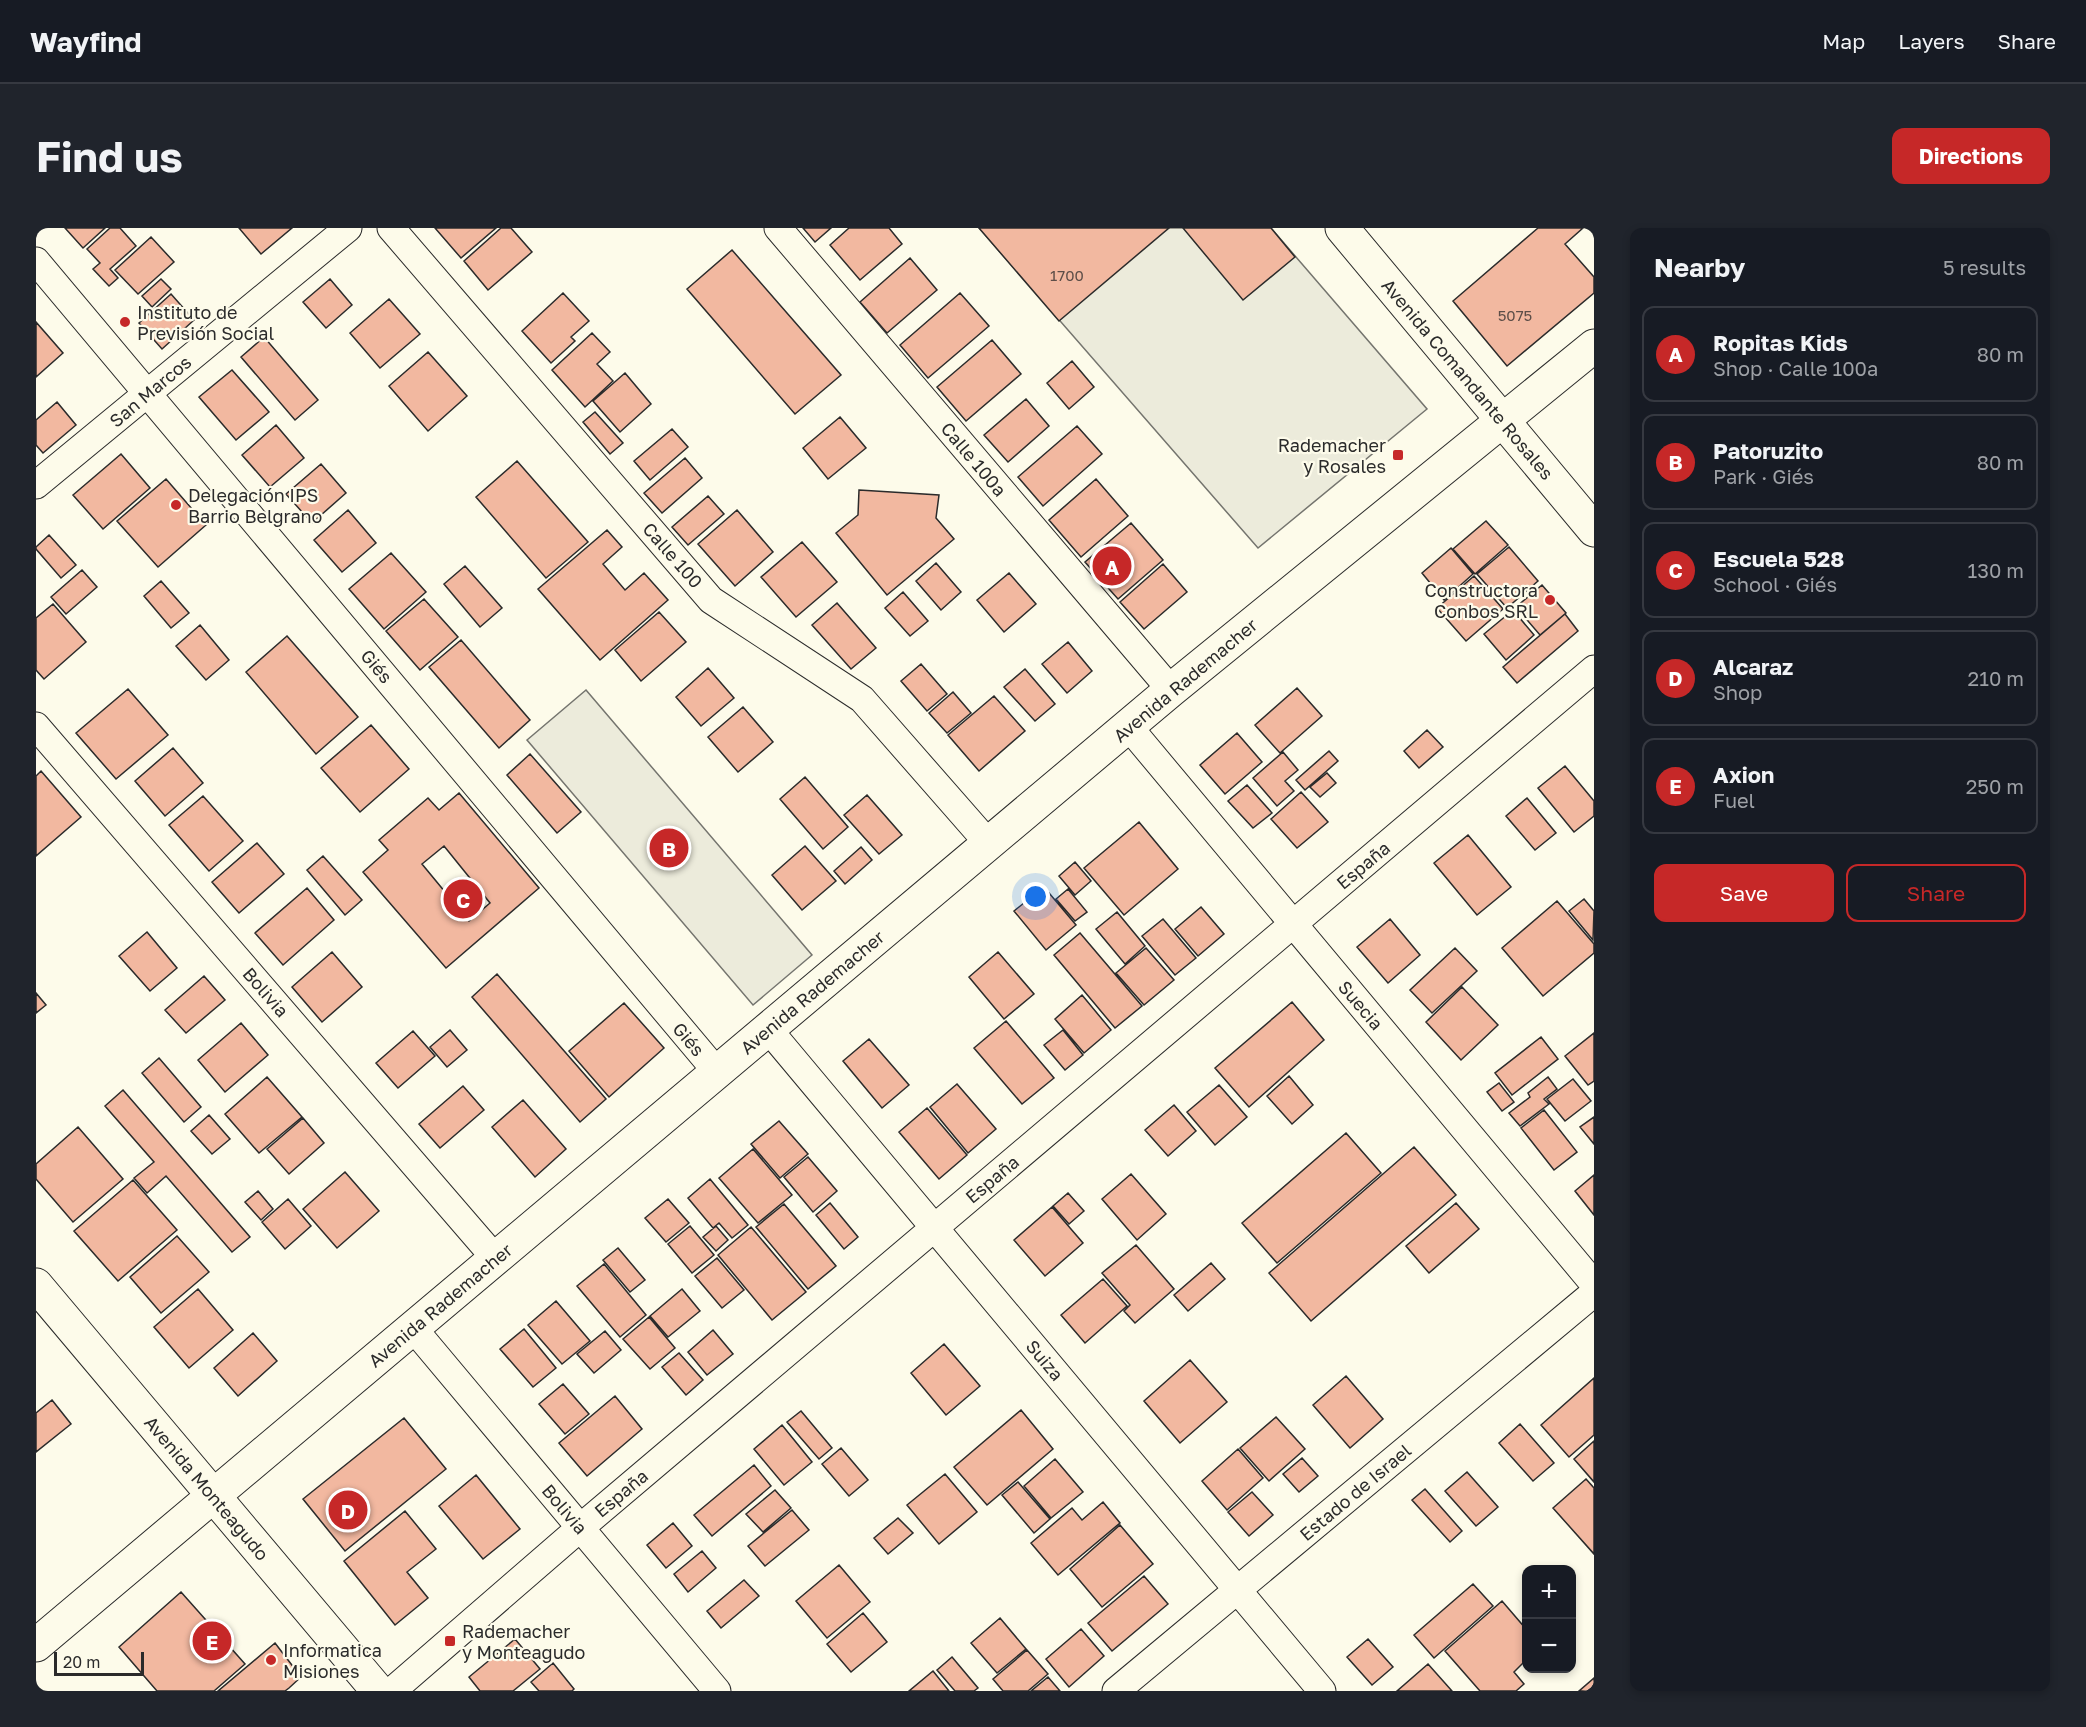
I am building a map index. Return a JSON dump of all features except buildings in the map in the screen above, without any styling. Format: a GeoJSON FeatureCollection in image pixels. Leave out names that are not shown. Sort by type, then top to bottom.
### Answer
{"type":"FeatureCollection","features":[{"type":"Feature","properties":{"kind":"main road","name":"Avenida Comandante Rosales"},"geometry":{"type":"LineString","coordinates":[[1342,228],[1594,530]]}},
{"type":"Feature","properties":{"kind":"main road","name":"Avenida Rademacher"},"geometry":{"type":"LineString","coordinates":[[36,1645],[1171,690],[1594,346]]}},
{"type":"Feature","properties":{"kind":"main road","name":"Avenida Monteagudo"},"geometry":{"type":"LineString","coordinates":[[36,1285],[378,1691]]}},
{"type":"Feature","properties":{"kind":"street","name":"San Marcos"},"geometry":{"type":"LineString","coordinates":[[36,485],[348,228]]}},
{"type":"Feature","properties":{"kind":"street","name":"Calle 100"},"geometry":{"type":"LineString","coordinates":[[391,228],[711,600],[862,699],[989,844]]}},
{"type":"Feature","properties":{"kind":"street","name":"Calle 100a"},"geometry":{"type":"LineString","coordinates":[[778,228],[1171,690]]}},
{"type":"Feature","properties":{"kind":"street","name":"Giés"},"geometry":{"type":"LineString","coordinates":[[36,261],[717,1072]]}},
{"type":"Feature","properties":{"kind":"street","name":"España"},"geometry":{"type":"LineString","coordinates":[[392,1691],[580,1528],[1594,669]]}},
{"type":"Feature","properties":{"kind":"street","name":"Bolivia"},"geometry":{"type":"LineString","coordinates":[[36,726],[495,1258]]}},
{"type":"Feature","properties":{"kind":"street","name":"Suecia"},"geometry":{"type":"LineString","coordinates":[[1128,726],[1594,1284]]}},
{"type":"Feature","properties":{"kind":"street","name":"Suiza"},"geometry":{"type":"LineString","coordinates":[[768,1029],[1322,1691]]}},
{"type":"Feature","properties":{"kind":"street","name":"Estado de Israel"},"geometry":{"type":"LineString","coordinates":[[1116,1691],[1594,1293]]}},
{"type":"Feature","properties":{"kind":"street","name":"Bolivia"},"geometry":{"type":"LineString","coordinates":[[413,1328],[717,1691]]}},
{"type":"Feature","properties":{"kind":"shaded area"},"geometry":{"type":"Polygon","coordinates":[[[979,228],[1271,228],[1427,409],[1258,548],[979,228]]]}},
{"type":"Feature","properties":{"kind":"shaded area"},"geometry":{"type":"Polygon","coordinates":[[[586,690],[812,955],[753,1005],[527,740],[586,690]]]}},
{"type":"Feature","properties":{"kind":"place","name":"Instituto de Previsión Social"},"geometry":{"type":"Point","coordinates":[125,322]}},
{"type":"Feature","properties":{"kind":"place","name":"Rademacher y Rosales"},"geometry":{"type":"Point","coordinates":[1398,455]}},
{"type":"Feature","properties":{"kind":"place","name":"Delegación IPS Barrio Belgrano"},"geometry":{"type":"Point","coordinates":[176,505]}},
{"type":"Feature","properties":{"kind":"place","name":"Ropitas Kids"},"geometry":{"type":"Point","coordinates":[1112,566]}},
{"type":"Feature","properties":{"kind":"place","name":"Constructora Conbos SRL"},"geometry":{"type":"Point","coordinates":[1550,600]}},
{"type":"Feature","properties":{"kind":"place","name":"Patoruzito"},"geometry":{"type":"Point","coordinates":[669,848]}},
{"type":"Feature","properties":{"kind":"place","name":"Escuela 528"},"geometry":{"type":"Point","coordinates":[463,899]}},
{"type":"Feature","properties":{"kind":"place","name":"Alcaraz"},"geometry":{"type":"Point","coordinates":[348,1510]}},
{"type":"Feature","properties":{"kind":"place","name":"Axion"},"geometry":{"type":"Point","coordinates":[212,1641]}},
{"type":"Feature","properties":{"kind":"place","name":"Rademacher y Monteagudo"},"geometry":{"type":"Point","coordinates":[450,1641]}},
{"type":"Feature","properties":{"kind":"place","name":"Informatica Misiones"},"geometry":{"type":"Point","coordinates":[271,1660]}}]}
